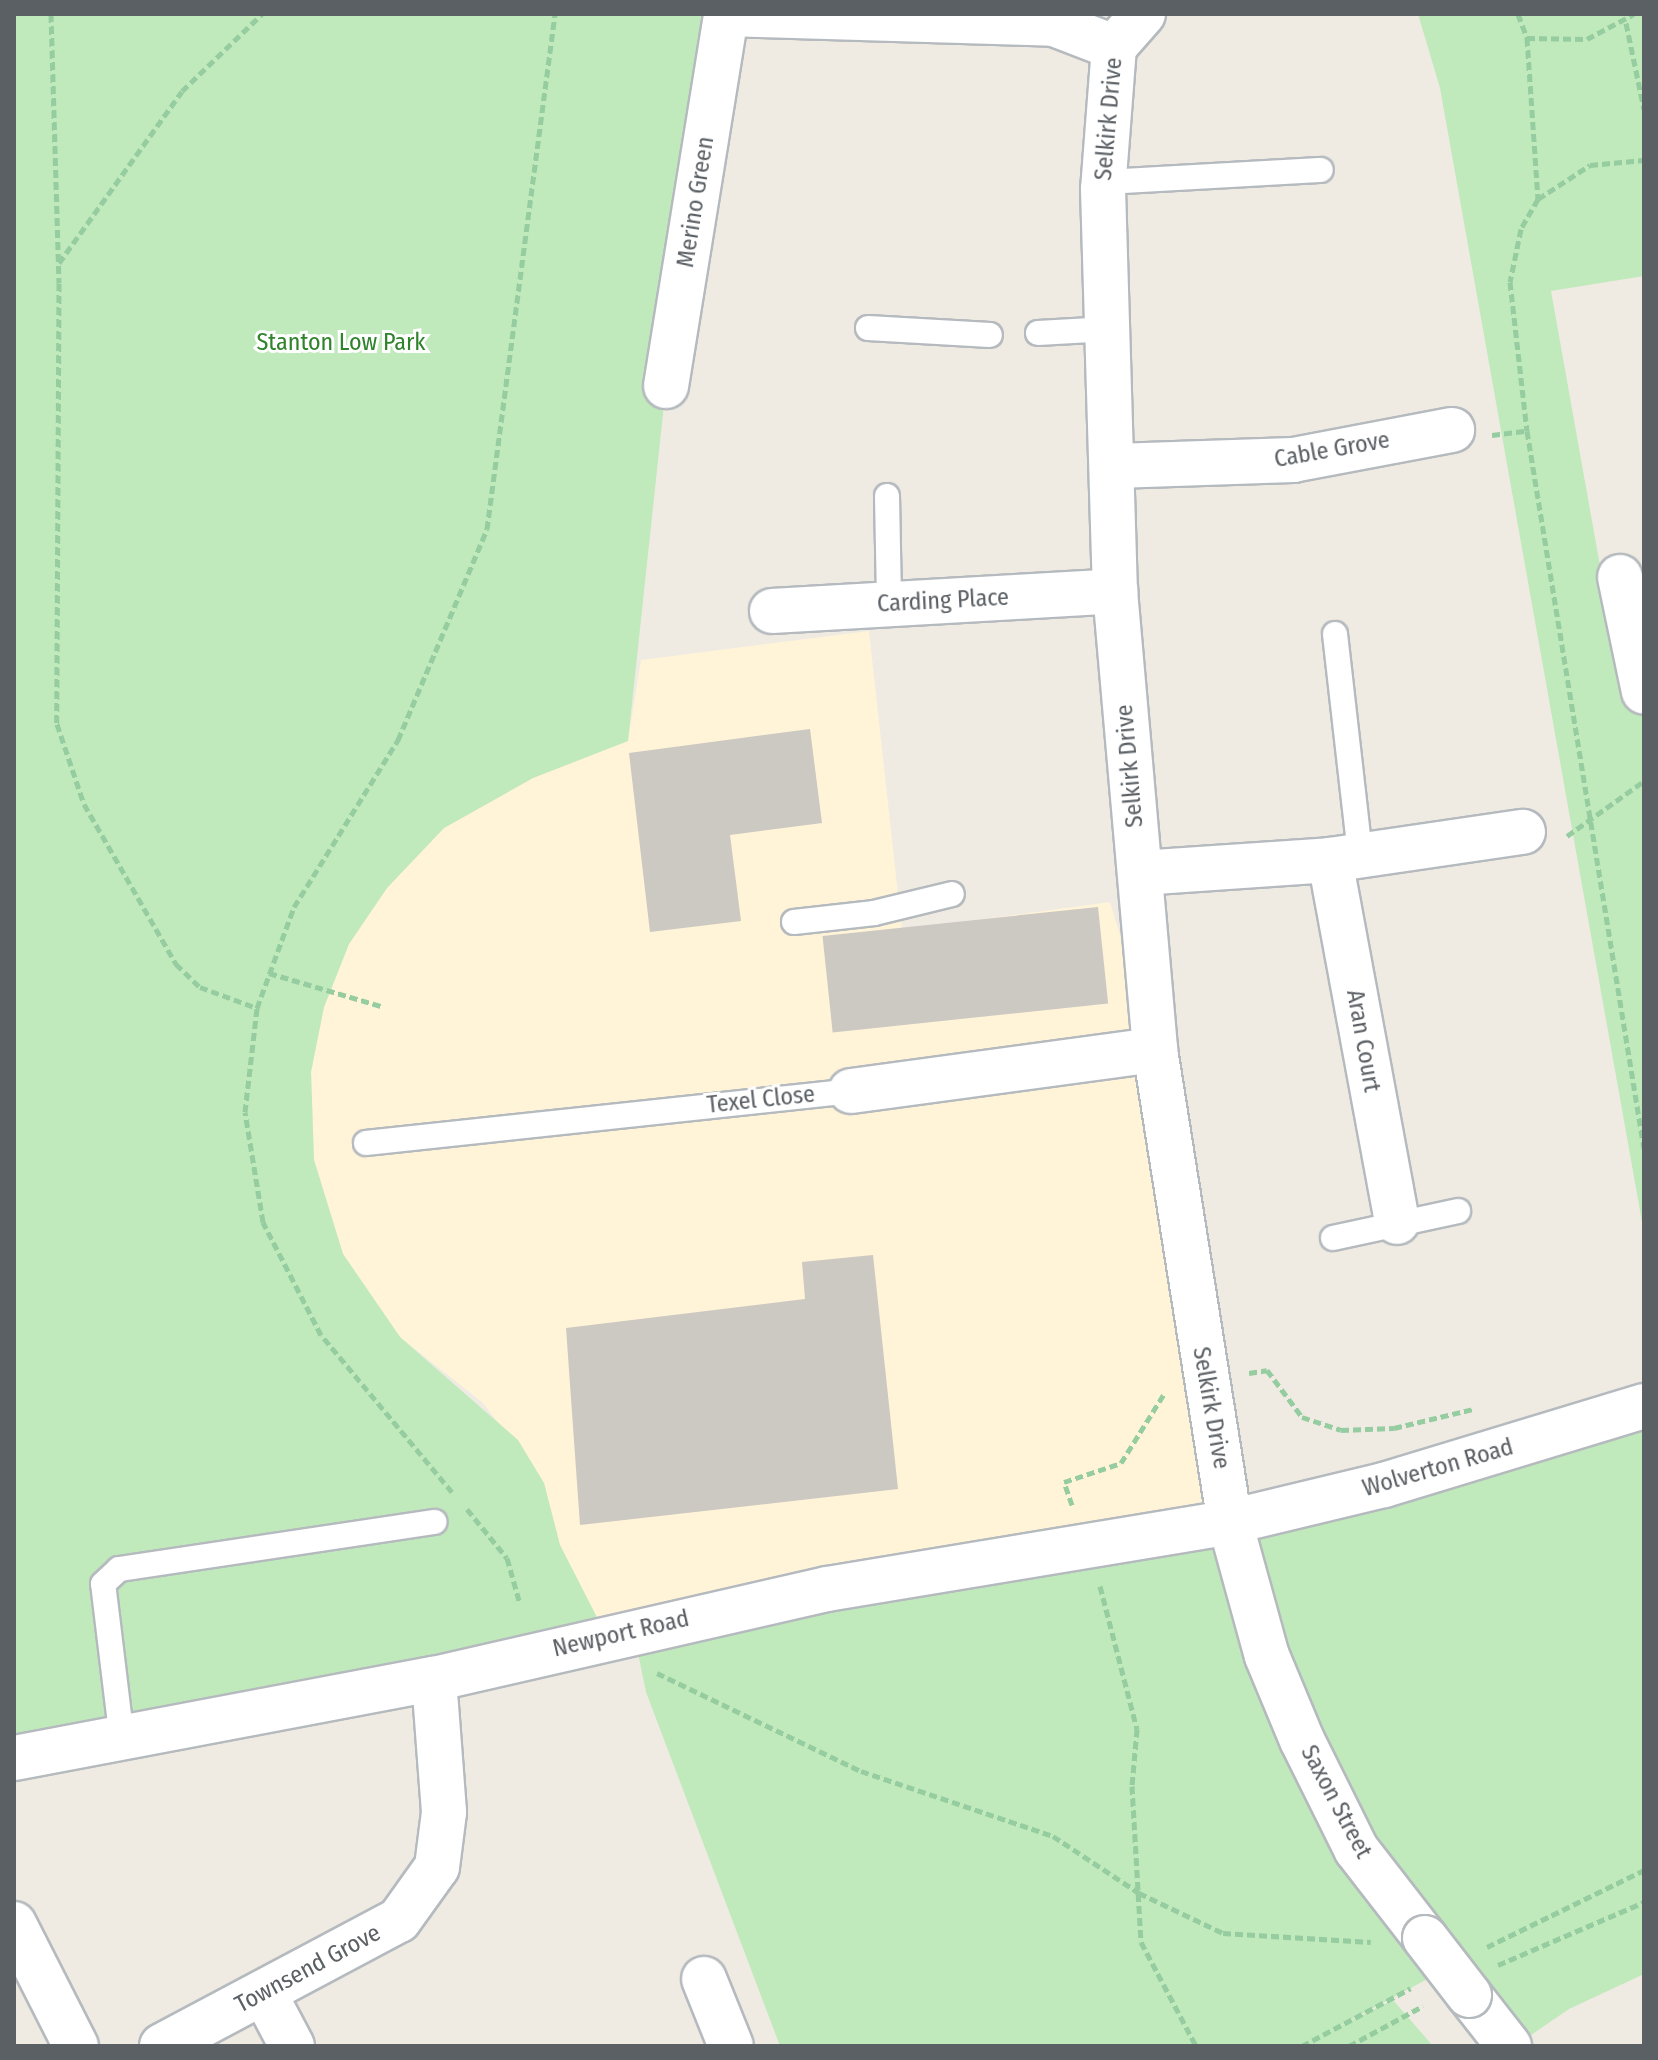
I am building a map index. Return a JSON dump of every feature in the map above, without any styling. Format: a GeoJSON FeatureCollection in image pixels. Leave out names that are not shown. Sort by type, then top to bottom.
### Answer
{"type":"FeatureCollection","features":[{"type":"Feature","properties":{"kind":"street","name":"Selkirk Drive"},"geometry":{"type":"LineString","coordinates":[[1143,14],[1114,47],[1104,182],[1115,466],[1115,591],[1155,1050],[1230,1522]]}},
{"type":"Feature","properties":{"kind":"street","name":"Merino Green"},"geometry":{"type":"LineString","coordinates":[[666,386],[726,16],[1054,24],[1114,47]]}},
{"type":"Feature","properties":{"kind":"street","name":"Cable Grove"},"geometry":{"type":"LineString","coordinates":[[1115,466],[1293,460],[1452,430]]}},
{"type":"Feature","properties":{"kind":"street"},"geometry":{"type":"LineString","coordinates":[[1620,577],[1644,692]]}},
{"type":"Feature","properties":{"kind":"street","name":"Carding Place"},"geometry":{"type":"LineString","coordinates":[[772,611],[1115,591]]}},
{"type":"Feature","properties":{"kind":"street"},"geometry":{"type":"LineString","coordinates":[[1140,873],[1345,857],[1523,832]]}},
{"type":"Feature","properties":{"kind":"street","name":"Aran Court"},"geometry":{"type":"LineString","coordinates":[[1345,857],[1397,1222]]}},
{"type":"Feature","properties":{"kind":"street","name":"Texel Close"},"geometry":{"type":"LineString","coordinates":[[851,1091],[1155,1050]]}},
{"type":"Feature","properties":{"kind":"street","name":"Wolverton Road"},"geometry":{"type":"LineString","coordinates":[[1230,1522],[1384,1485],[1644,1406]]}},
{"type":"Feature","properties":{"kind":"street","name":"Newport Road"},"geometry":{"type":"LineString","coordinates":[[14,1758],[434,1679],[633,1629],[946,1567],[1230,1522]]}},
{"type":"Feature","properties":{"kind":"street","name":"Saxon Street"},"geometry":{"type":"LineString","coordinates":[[1230,1522],[1267,1656],[1302,1740],[1356,1849],[1509,2046]]}},
{"type":"Feature","properties":{"kind":"street","name":"Townsend Grove"},"geometry":{"type":"LineString","coordinates":[[162,2046],[399,1920],[437,1867],[444,1812],[434,1679]]}},
{"type":"Feature","properties":{"kind":"street"},"geometry":{"type":"LineString","coordinates":[[14,1924],[76,2046]]}},
{"type":"Feature","properties":{"kind":"street"},"geometry":{"type":"LineString","coordinates":[[704,1979],[731,2046]]}},
{"type":"Feature","properties":{"kind":"street"},"geometry":{"type":"LineString","coordinates":[[264,1993],[292,2046]]}},
{"type":"Feature","properties":{"kind":"lane"},"geometry":{"type":"LineString","coordinates":[[1104,182],[1321,170]]}},
{"type":"Feature","properties":{"kind":"lane"},"geometry":{"type":"LineString","coordinates":[[868,328],[990,335]]}},
{"type":"Feature","properties":{"kind":"lane"},"geometry":{"type":"LineString","coordinates":[[1038,333],[1109,329]]}},
{"type":"Feature","properties":{"kind":"lane"},"geometry":{"type":"LineString","coordinates":[[887,496],[889,604]]}},
{"type":"Feature","properties":{"kind":"lane"},"geometry":{"type":"LineString","coordinates":[[1335,634],[1345,857]]}},
{"type":"Feature","properties":{"kind":"lane"},"geometry":{"type":"LineString","coordinates":[[794,922],[874,913],[952,894]]}},
{"type":"Feature","properties":{"kind":"lane","name":"Texel Close"},"geometry":{"type":"LineString","coordinates":[[366,1143],[851,1091]]}},
{"type":"Feature","properties":{"kind":"lane"},"geometry":{"type":"LineString","coordinates":[[1333,1238],[1458,1211]]}},
{"type":"Feature","properties":{"kind":"lane"},"geometry":{"type":"LineString","coordinates":[[122,1740],[103,1584],[119,1569],[435,1522]]}},
{"type":"Feature","properties":{"kind":"path"},"geometry":{"type":"LineString","coordinates":[[51,14],[58,263],[57,724],[84,804],[176,964],[200,987],[257,1008]]}},
{"type":"Feature","properties":{"kind":"path"},"geometry":{"type":"LineString","coordinates":[[58,263],[182,91],[262,14]]}},
{"type":"Feature","properties":{"kind":"path"},"geometry":{"type":"LineString","coordinates":[[520,1604],[507,1558],[321,1335],[263,1222],[245,1112],[257,1008],[294,907],[398,740],[487,529],[555,14]]}},
{"type":"Feature","properties":{"kind":"path"},"geometry":{"type":"LineString","coordinates":[[1518,14],[1527,38],[1538,199]]}},
{"type":"Feature","properties":{"kind":"path"},"geometry":{"type":"LineString","coordinates":[[1527,38],[1587,39],[1626,23],[1634,14]]}},
{"type":"Feature","properties":{"kind":"path"},"geometry":{"type":"LineString","coordinates":[[1626,23],[1644,109]]}},
{"type":"Feature","properties":{"kind":"path"},"geometry":{"type":"LineString","coordinates":[[1644,160],[1590,165],[1538,199],[1521,229],[1510,282],[1562,656],[1595,817],[1602,904],[1644,1149]]}},
{"type":"Feature","properties":{"kind":"path"},"geometry":{"type":"LineString","coordinates":[[1523,832],[1548,849],[1644,781]]}},
{"type":"Feature","properties":{"kind":"path"},"geometry":{"type":"LineString","coordinates":[[269,973],[381,1006]]}},
{"type":"Feature","properties":{"kind":"path"},"geometry":{"type":"LineString","coordinates":[[633,1629],[644,1666],[861,1771],[1053,1836],[1139,1893],[1223,1933],[1375,1942]]}},
{"type":"Feature","properties":{"kind":"path"},"geometry":{"type":"LineString","coordinates":[[1551,1912],[1644,1870]]}},
{"type":"Feature","properties":{"kind":"shaded area"},"geometry":{"type":"Polygon","coordinates":[[[869,631],[902,930],[1110,902],[1155,1050],[1230,1522],[607,1637],[560,1545],[544,1483],[483,1403],[400,1337],[343,1254],[314,1159],[311,1072],[324,1007],[349,944],[387,888],[444,828],[533,778],[628,741],[641,660],[869,631]]]}},
{"type":"Feature","properties":{"kind":"green space","name":"Stanton Low Park"},"geometry":{"type":"Polygon","coordinates":[[[14,14],[726,14],[666,386],[628,741],[533,778],[444,828],[387,888],[349,944],[324,1007],[311,1072],[314,1160],[343,1254],[400,1337],[518,1440],[544,1483],[560,1545],[607,1637],[14,1758],[14,14]]]}},
{"type":"Feature","properties":{"kind":"green space"},"geometry":{"type":"Polygon","coordinates":[[[1418,14],[1644,14],[1644,276],[1551,291],[1602,577],[1644,692],[1644,1233],[1440,88],[1418,14]]]}},
{"type":"Feature","properties":{"kind":"green space"},"geometry":{"type":"Polygon","coordinates":[[[1644,1406],[1644,1974],[1569,2009],[1515,2046],[1452,1966],[1330,2031],[1393,2000],[1433,2046],[780,2046],[646,1692],[633,1629],[909,1574],[1644,1406]]]}},
{"type":"Feature","properties":{"kind":"building"},"geometry":{"type":"Polygon","coordinates":[[[810,729],[822,823],[730,835],[741,921],[650,932],[629,753],[810,729]]]}},
{"type":"Feature","properties":{"kind":"building"},"geometry":{"type":"Polygon","coordinates":[[[1098,907],[1108,1003],[833,1032],[823,936],[1098,907]]]}},
{"type":"Feature","properties":{"kind":"building"},"geometry":{"type":"Polygon","coordinates":[[[873,1255],[898,1489],[580,1525],[566,1328],[805,1299],[802,1262],[873,1255]]]}}]}
